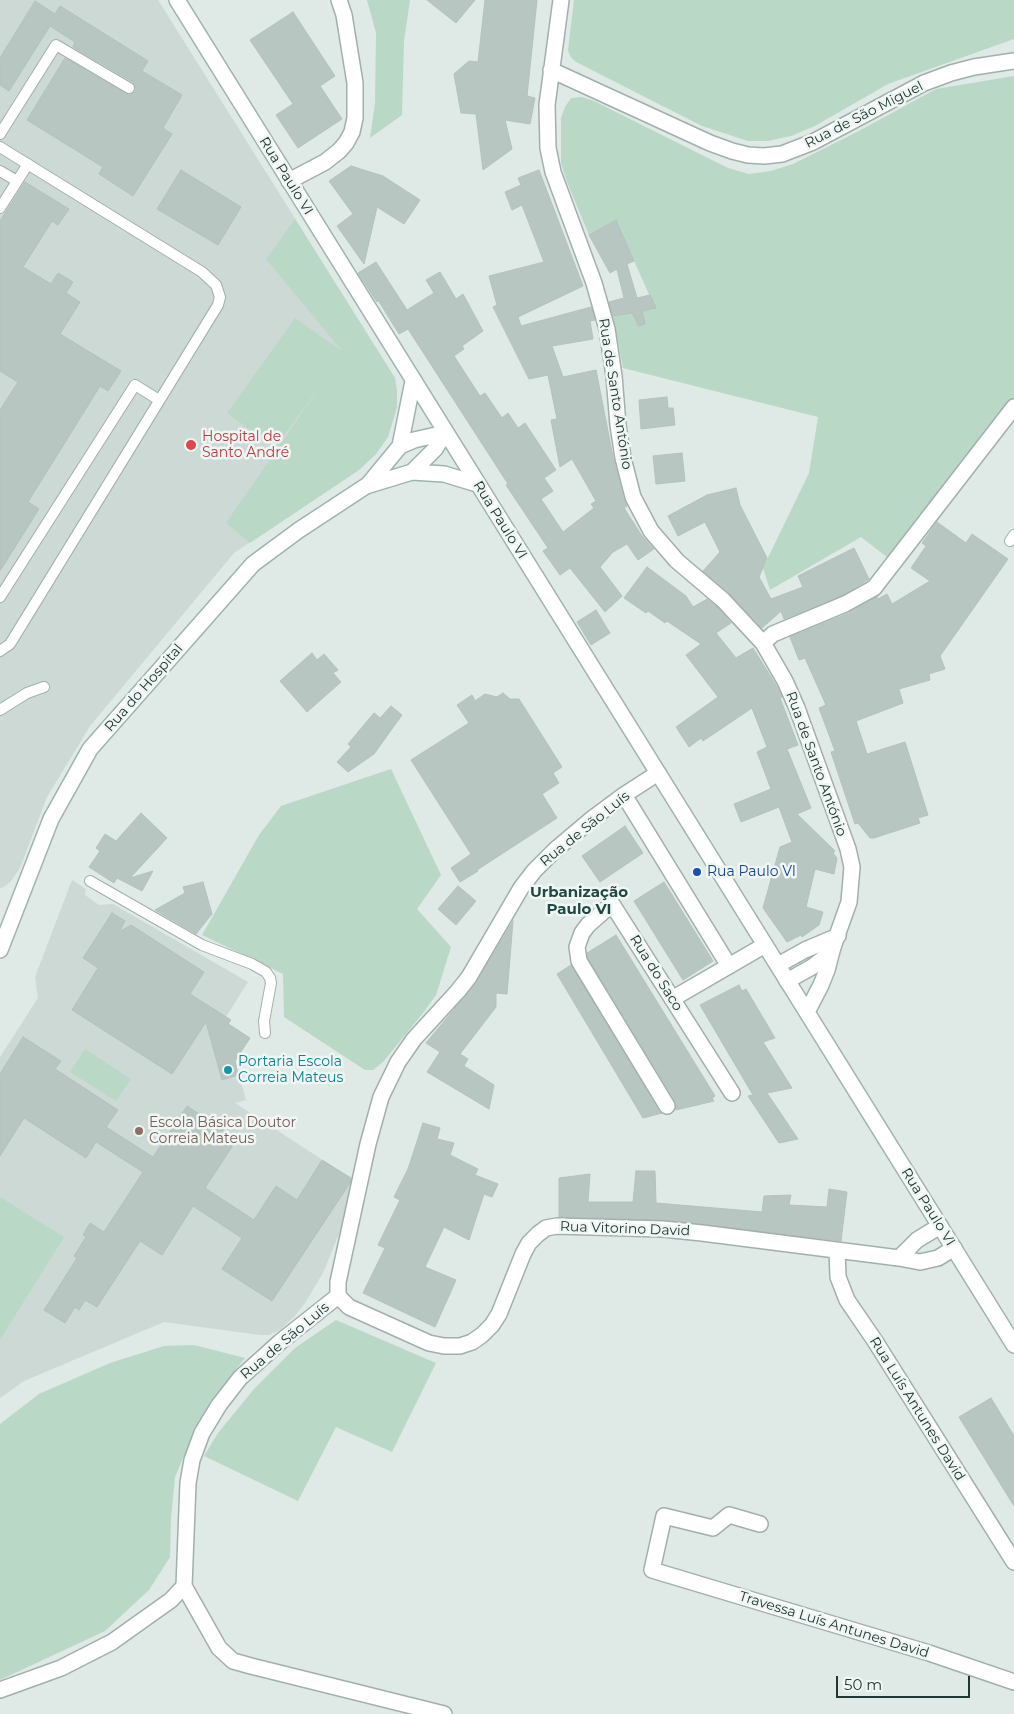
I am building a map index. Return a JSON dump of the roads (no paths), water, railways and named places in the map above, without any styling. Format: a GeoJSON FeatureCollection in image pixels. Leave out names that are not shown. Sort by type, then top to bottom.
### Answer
{"type":"FeatureCollection","features":[{"type":"Feature","properties":{"kind":"street","name":"Rua Paulo VI"},"geometry":{"type":"LineString","coordinates":[[177,0],[1014,1344]]}},
{"type":"Feature","properties":{"kind":"street"},"geometry":{"type":"LineString","coordinates":[[289,181],[325,162],[339,151],[352,132],[355,118],[355,83],[344,15],[339,0]]}},
{"type":"Feature","properties":{"kind":"street","name":"Rua de Santo António"},"geometry":{"type":"LineString","coordinates":[[561,0],[551,70],[547,126],[551,164],[594,284],[607,329],[623,458],[633,497],[651,531],[677,562],[723,600],[763,643],[785,681],[797,708],[848,849],[852,867],[849,902],[836,942],[821,961],[787,981]]}},
{"type":"Feature","properties":{"kind":"street","name":"Rua de São Miguel"},"geometry":{"type":"LineString","coordinates":[[551,70],[732,151],[764,156],[782,154],[813,142],[924,84],[951,73],[974,67],[1014,61]]}},
{"type":"Feature","properties":{"kind":"street","name":"Rua do Hospital"},"geometry":{"type":"LineString","coordinates":[[0,950],[5,920],[51,818],[90,749],[253,564],[299,530],[366,486],[400,446],[413,381]]}},
{"type":"Feature","properties":{"kind":"street"},"geometry":{"type":"LineString","coordinates":[[763,643],[773,634],[845,604],[874,588],[1014,407]]}},
{"type":"Feature","properties":{"kind":"street"},"geometry":{"type":"LineString","coordinates":[[400,446],[414,440],[445,433]]}},
{"type":"Feature","properties":{"kind":"street","name":"Rua do Hospital"},"geometry":{"type":"LineString","coordinates":[[412,472],[435,449],[445,433]]}},
{"type":"Feature","properties":{"kind":"street","name":"Rua do Hospital"},"geometry":{"type":"LineString","coordinates":[[366,486],[412,472],[444,474],[477,484]]}},
{"type":"Feature","properties":{"kind":"street","name":"Rua de São Luís"},"geometry":{"type":"LineString","coordinates":[[184,1586],[188,1483],[192,1460],[202,1432],[219,1405],[240,1378],[280,1342],[338,1296],[338,1282],[381,1097],[402,1056],[414,1039],[469,977],[521,888],[534,871],[581,828],[624,795],[658,773]]}},
{"type":"Feature","properties":{"kind":"street"},"geometry":{"type":"LineString","coordinates":[[624,795],[730,966]]}},
{"type":"Feature","properties":{"kind":"street","name":"Rua do Saco"},"geometry":{"type":"LineString","coordinates":[[667,1106],[579,961],[577,947],[582,933],[612,904],[732,1093]]}},
{"type":"Feature","properties":{"kind":"street"},"geometry":{"type":"LineString","coordinates":[[778,965],[805,950],[836,942]]}},
{"type":"Feature","properties":{"kind":"street"},"geometry":{"type":"LineString","coordinates":[[807,1012],[824,977],[836,942]]}},
{"type":"Feature","properties":{"kind":"street"},"geometry":{"type":"LineString","coordinates":[[672,999],[765,945]]}},
{"type":"Feature","properties":{"kind":"street","name":"Rua Vitorino David"},"geometry":{"type":"LineString","coordinates":[[338,1296],[349,1307],[429,1343],[444,1346],[460,1346],[472,1342],[492,1325],[499,1314],[529,1243],[546,1228],[557,1226],[702,1232],[920,1262],[938,1258],[954,1248]]}},
{"type":"Feature","properties":{"kind":"street"},"geometry":{"type":"LineString","coordinates":[[898,1258],[917,1240],[940,1226]]}},
{"type":"Feature","properties":{"kind":"street","name":"Rua Luís Antunes David"},"geometry":{"type":"LineString","coordinates":[[837,1250],[838,1277],[847,1300],[875,1340],[1014,1562]]}},
{"type":"Feature","properties":{"kind":"street","name":"Travessa Luís Antunes David"},"geometry":{"type":"LineString","coordinates":[[760,1524],[729,1515],[713,1528],[664,1516],[652,1570],[929,1653],[1014,1682]]}},
{"type":"Feature","properties":{"kind":"street"},"geometry":{"type":"LineString","coordinates":[[0,1690],[61,1668],[112,1642],[171,1600],[184,1586],[219,1648],[233,1661],[444,1714]]}},
{"type":"Feature","properties":{"kind":"lane"},"geometry":{"type":"LineString","coordinates":[[0,134],[56,45],[129,88]]}},
{"type":"Feature","properties":{"kind":"lane"},"geometry":{"type":"LineString","coordinates":[[0,147],[202,272],[219,291],[220,297],[218,305],[10,644],[0,651]]}},
{"type":"Feature","properties":{"kind":"lane"},"geometry":{"type":"LineString","coordinates":[[0,208],[28,164]]}},
{"type":"Feature","properties":{"kind":"lane"},"geometry":{"type":"LineString","coordinates":[[0,171],[17,181]]}},
{"type":"Feature","properties":{"kind":"lane"},"geometry":{"type":"LineString","coordinates":[[0,597],[135,385],[159,400]]}},
{"type":"Feature","properties":{"kind":"lane"},"geometry":{"type":"LineString","coordinates":[[0,710],[27,693],[44,687]]}},
{"type":"Feature","properties":{"kind":"lane"},"geometry":{"type":"LineString","coordinates":[[90,880],[202,945],[252,964],[266,972],[271,984],[264,1022],[265,1033]]}},
{"type":"Feature","properties":{"kind":"place","name":"Hospital de Santo André"},"geometry":{"type":"Point","coordinates":[191,445]}},
{"type":"Feature","properties":{"kind":"place","name":"Rua Paulo VI"},"geometry":{"type":"Point","coordinates":[697,872]}},
{"type":"Feature","properties":{"kind":"place","name":"Portaria Escola Correia Mateus"},"geometry":{"type":"Point","coordinates":[228,1070]}},
{"type":"Feature","properties":{"kind":"place","name":"Escola Básica Doutor Correia Mateus"},"geometry":{"type":"Point","coordinates":[139,1131]}},
{"type":"Feature","properties":{"kind":"district","name":"Urbanização Paulo VI"},"geometry":{"type":"Point","coordinates":[579,902]}}]}
